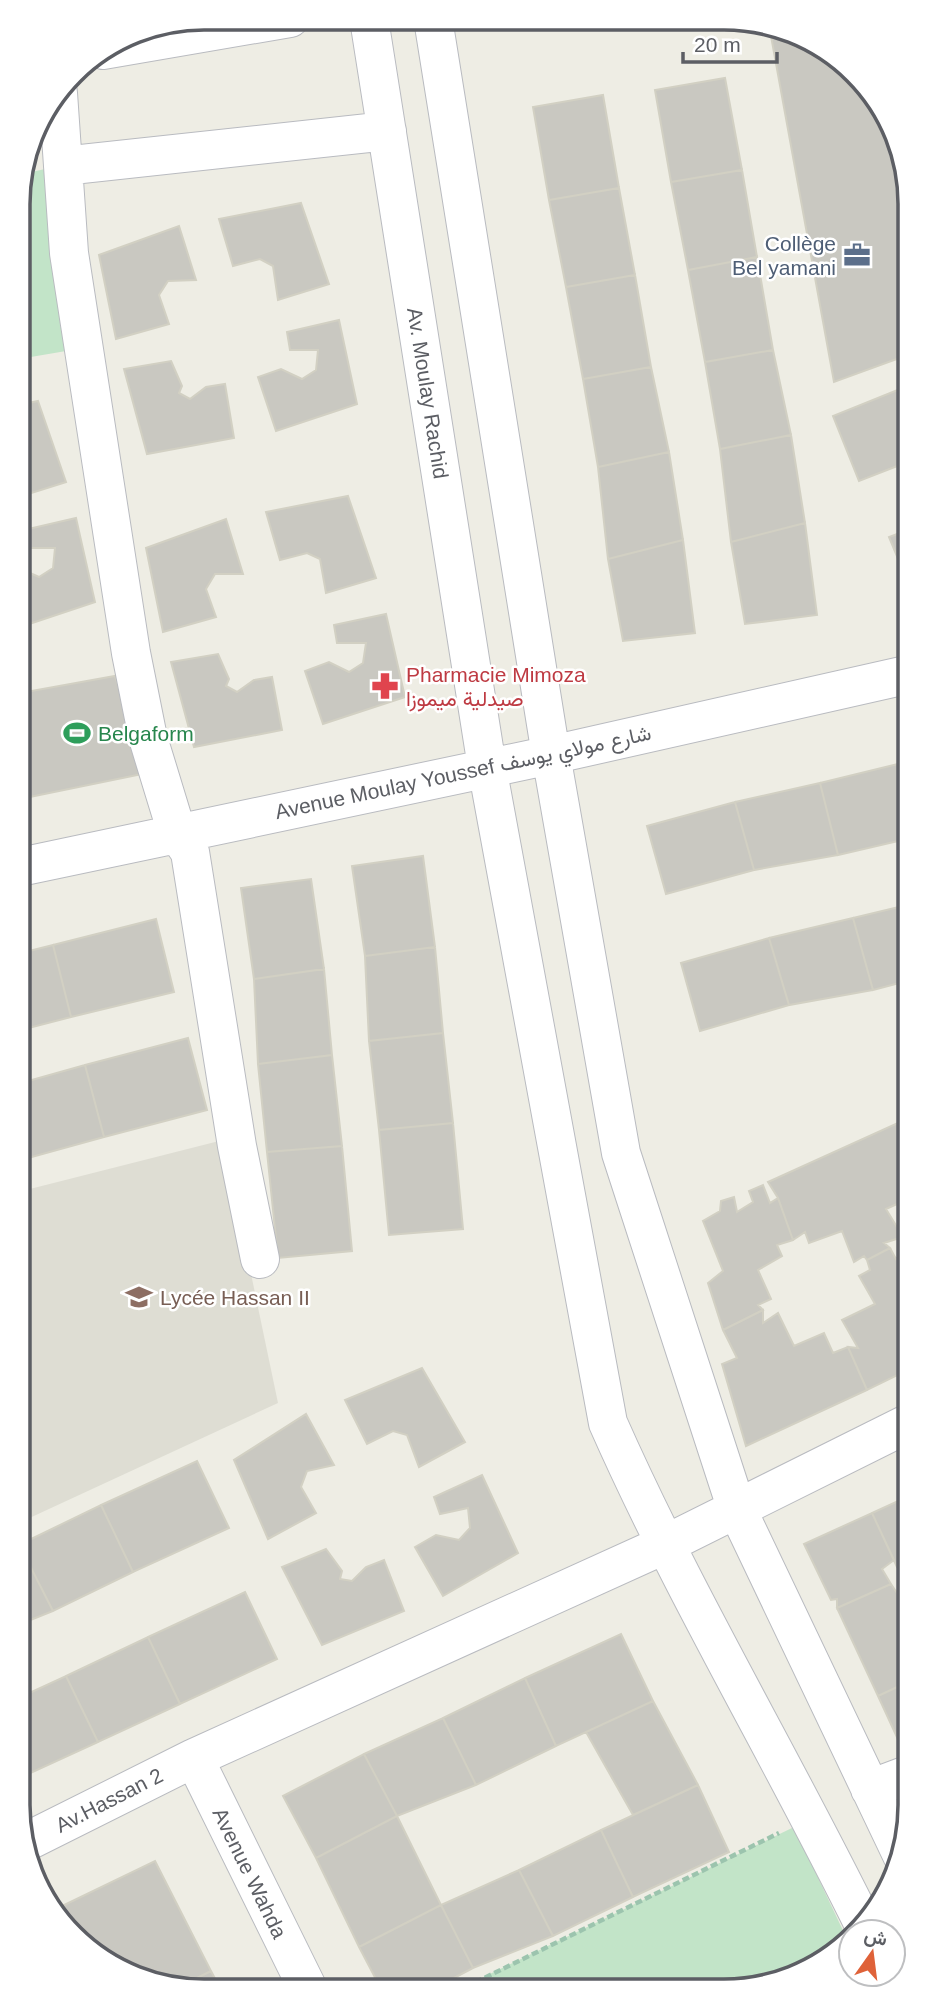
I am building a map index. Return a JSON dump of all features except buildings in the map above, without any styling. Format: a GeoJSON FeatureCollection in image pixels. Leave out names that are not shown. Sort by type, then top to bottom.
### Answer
{"type":"FeatureCollection","features":[{"type":"Feature","properties":{"kind":"street"},"geometry":{"type":"LineString","coordinates":[[135,44],[220,30]]}},
{"type":"Feature","properties":{"kind":"street","name":"Av. Moulay Rachid"},"geometry":{"type":"LineString","coordinates":[[371,30],[487,767],[608,1423],[666,1544],[811,1817],[859,1915]]}},
{"type":"Feature","properties":{"kind":"street"},"geometry":{"type":"LineString","coordinates":[[435,30],[551,755],[621,1153],[736,1507],[895,1840]]}},
{"type":"Feature","properties":{"kind":"street"},"geometry":{"type":"LineString","coordinates":[[59,107],[69,253],[131,653],[148,738],[177,833],[190,852],[237,1146],[260,1259]]}},
{"type":"Feature","properties":{"kind":"street"},"geometry":{"type":"LineString","coordinates":[[63,166],[387,131]]}},
{"type":"Feature","properties":{"kind":"street","name":"Avenue Moulay Youssef شارع مولاي يوسف"},"geometry":{"type":"LineString","coordinates":[[30,865],[551,755],[898,677]]}},
{"type":"Feature","properties":{"kind":"street","name":"Av.Hassan 2"},"geometry":{"type":"LineString","coordinates":[[33,1838],[194,1758],[666,1544],[898,1428]]}},
{"type":"Feature","properties":{"kind":"street","name":"Avenue Wahda"},"geometry":{"type":"LineString","coordinates":[[194,1758],[303,1979]]}},
{"type":"Feature","properties":{"kind":"street"},"geometry":{"type":"LineString","coordinates":[[870,1790],[898,1779]]}},
{"type":"Feature","properties":{"kind":"path"},"geometry":{"type":"LineString","coordinates":[[482,1979],[811,1817]]}},
{"type":"Feature","properties":{"kind":"shaded area","name":"Lycée Hassan II"},"geometry":{"type":"Polygon","coordinates":[[[223,1140],[278,1403],[30,1518],[30,1189],[223,1140]]]}},
{"type":"Feature","properties":{"kind":"green space"},"geometry":{"type":"Polygon","coordinates":[[[45,169],[72,350],[30,357],[30,192],[33,172],[45,169]]]}},
{"type":"Feature","properties":{"kind":"green space"},"geometry":{"type":"Polygon","coordinates":[[[794,1827],[837,1918],[837,1938],[821,1950],[791,1966],[747,1978],[480,1979],[794,1827]]]}},
{"type":"Feature","properties":{"kind":"place","name":"Collège Bel yamani"},"geometry":{"type":"Point","coordinates":[857,255]}},
{"type":"Feature","properties":{"kind":"place","name":"Pharmacie Mimoza صيدلية ميموزا"},"geometry":{"type":"Point","coordinates":[385,686]}},
{"type":"Feature","properties":{"kind":"place","name":"Belgaform"},"geometry":{"type":"Point","coordinates":[77,733]}},
{"type":"Feature","properties":{"kind":"place","name":"Lycée Hassan II"},"geometry":{"type":"Point","coordinates":[139,1297]}}]}
